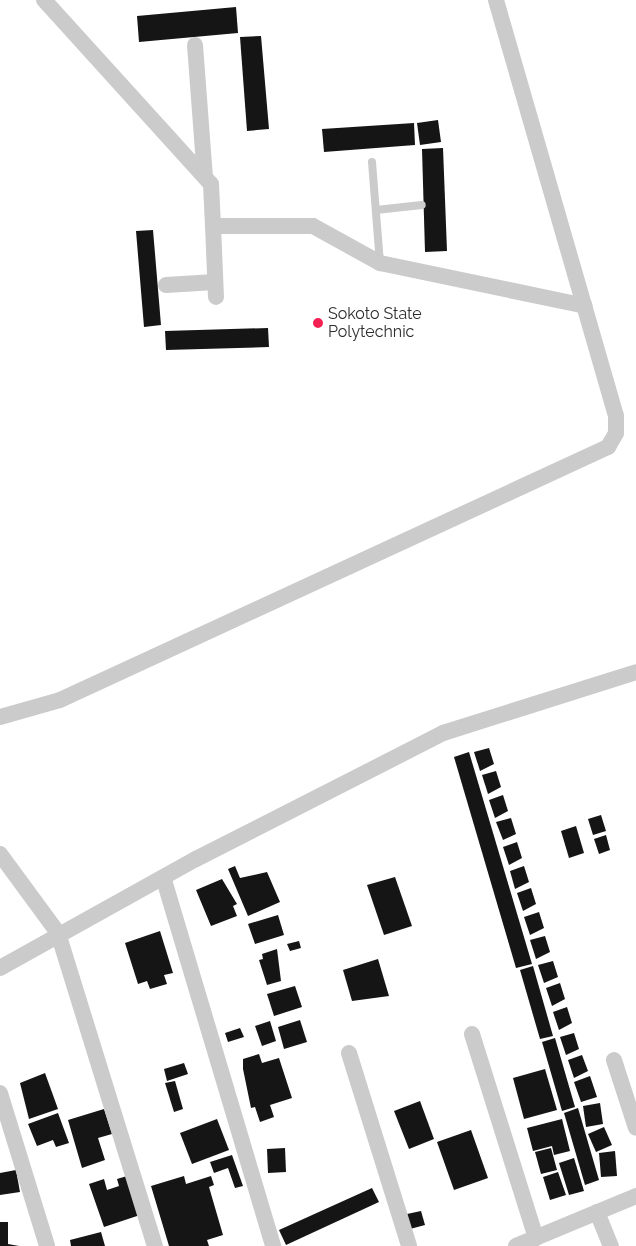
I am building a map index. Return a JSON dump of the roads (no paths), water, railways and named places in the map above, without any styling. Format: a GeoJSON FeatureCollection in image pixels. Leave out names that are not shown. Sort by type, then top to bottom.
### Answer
{"type":"FeatureCollection","features":[{"type":"Feature","properties":{"kind":"street"},"geometry":{"type":"LineString","coordinates":[[44,0],[212,184],[216,289],[166,285]]}},
{"type":"Feature","properties":{"kind":"street"},"geometry":{"type":"LineString","coordinates":[[0,717],[60,700],[602,452],[616,433],[616,416],[496,0]]}},
{"type":"Feature","properties":{"kind":"street"},"geometry":{"type":"LineString","coordinates":[[195,46],[205,177]]}},
{"type":"Feature","properties":{"kind":"street"},"geometry":{"type":"LineString","coordinates":[[213,226],[312,226],[380,263],[585,306]]}},
{"type":"Feature","properties":{"kind":"street"},"geometry":{"type":"LineString","coordinates":[[0,968],[58,933],[164,880],[443,732],[636,672]]}},
{"type":"Feature","properties":{"kind":"street"},"geometry":{"type":"LineString","coordinates":[[0,854],[58,933],[155,1246]]}},
{"type":"Feature","properties":{"kind":"street"},"geometry":{"type":"LineString","coordinates":[[164,880],[273,1246]]}},
{"type":"Feature","properties":{"kind":"street"},"geometry":{"type":"LineString","coordinates":[[472,1034],[536,1238]]}},
{"type":"Feature","properties":{"kind":"street"},"geometry":{"type":"LineString","coordinates":[[348,1053],[409,1246]]}},
{"type":"Feature","properties":{"kind":"street"},"geometry":{"type":"LineString","coordinates":[[614,1060],[636,1128]]}},
{"type":"Feature","properties":{"kind":"street"},"geometry":{"type":"LineString","coordinates":[[0,1092],[47,1246]]}},
{"type":"Feature","properties":{"kind":"street"},"geometry":{"type":"LineString","coordinates":[[516,1246],[636,1196]]}},
{"type":"Feature","properties":{"kind":"street"},"geometry":{"type":"LineString","coordinates":[[596,1212],[611,1246]]}},
{"type":"Feature","properties":{"kind":"lane"},"geometry":{"type":"LineString","coordinates":[[372,162],[380,263]]}},
{"type":"Feature","properties":{"kind":"lane"},"geometry":{"type":"LineString","coordinates":[[376,210],[422,205]]}},
{"type":"Feature","properties":{"kind":"place","name":"Sokoto State Polytechnic"},"geometry":{"type":"Point","coordinates":[318,323]}}]}
